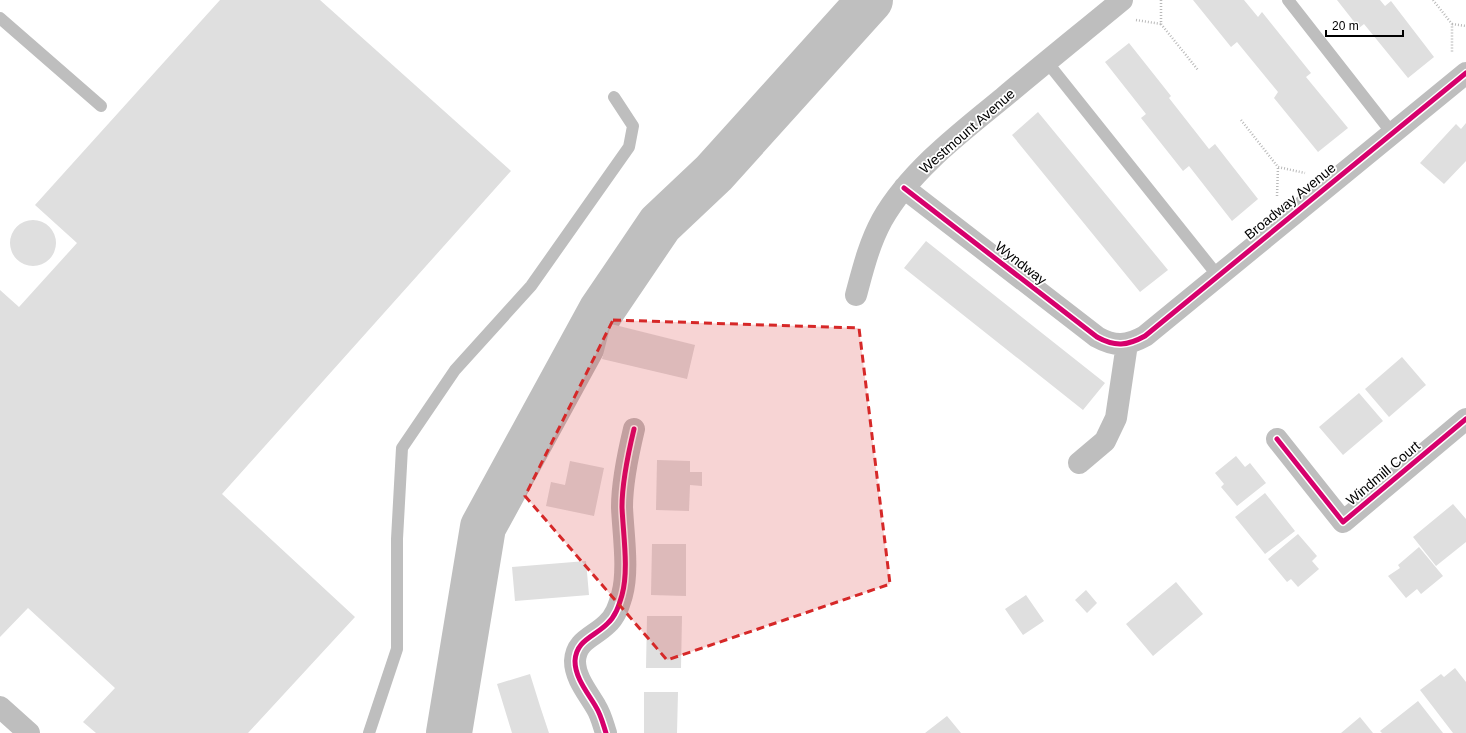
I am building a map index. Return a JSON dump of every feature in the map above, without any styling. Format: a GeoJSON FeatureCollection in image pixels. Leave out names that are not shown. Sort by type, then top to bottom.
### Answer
{"type":"FeatureCollection","features":[{"type":"Feature","properties":{"kind":"street","name":"Westmount Avenue"},"geometry":{"type":"LineString","coordinates":[[856,294],[867,252],[882,220],[904,188],[967,127],[1122,0]]}},
{"type":"Feature","properties":{"kind":"street","name":"Broadway Avenue"},"geometry":{"type":"LineString","coordinates":[[1127,344],[1145,336],[1459,79]]}},
{"type":"Feature","properties":{"kind":"street","name":"Wyndway"},"geometry":{"type":"LineString","coordinates":[[904,188],[1097,337],[1112,344],[1127,344]]}},
{"type":"Feature","properties":{"kind":"street"},"geometry":{"type":"LineString","coordinates":[[1079,463],[1105,441],[1116,418],[1127,344]]}},
{"type":"Feature","properties":{"kind":"street","name":"Windmill Court"},"geometry":{"type":"LineString","coordinates":[[1277,440],[1343,522],[1465,419]]}},
{"type":"Feature","properties":{"kind":"street"},"geometry":{"type":"LineString","coordinates":[[606,733],[597,709],[577,675],[575,668],[576,651],[581,644],[607,624],[613,617],[618,609],[623,592],[625,562],[624,482],[634,429]]}},
{"type":"Feature","properties":{"kind":"street"},"geometry":{"type":"LineString","coordinates":[[0,707],[29,733]]}},
{"type":"Feature","properties":{"kind":"lane"},"geometry":{"type":"LineString","coordinates":[[1288,0],[1392,134]]}},
{"type":"Feature","properties":{"kind":"lane"},"geometry":{"type":"LineString","coordinates":[[0,18],[101,106]]}},
{"type":"Feature","properties":{"kind":"lane"},"geometry":{"type":"LineString","coordinates":[[1047,62],[1218,276]]}},
{"type":"Feature","properties":{"kind":"lane"},"geometry":{"type":"LineString","coordinates":[[369,733],[397,649],[397,539],[402,448],[455,370],[531,286],[629,146],[633,126],[614,98]]}},
{"type":"Feature","properties":{"kind":"path"},"geometry":{"type":"LineString","coordinates":[[1161,0],[1161,24],[1198,70]]}},
{"type":"Feature","properties":{"kind":"path"},"geometry":{"type":"LineString","coordinates":[[1433,0],[1452,24],[1459,79]]}},
{"type":"Feature","properties":{"kind":"path"},"geometry":{"type":"LineString","coordinates":[[1452,24],[1466,26]]}},
{"type":"Feature","properties":{"kind":"path"},"geometry":{"type":"LineString","coordinates":[[1241,120],[1278,167],[1335,180]]}},
{"type":"Feature","properties":{"kind":"highlighted area"},"geometry":{"type":"Polygon","coordinates":[[[613,320],[859,328],[890,584],[667,660],[525,496],[613,320]]]}},
{"type":"Feature","properties":{"kind":"building"},"geometry":{"type":"Polygon","coordinates":[[[220,0],[320,0],[511,171],[222,494],[355,617],[248,733],[96,733],[83,722],[115,688],[28,608],[0,637],[0,290],[19,307],[77,243],[35,205],[220,0]]]}},
{"type":"Feature","properties":{"kind":"building"},"geometry":{"type":"Polygon","coordinates":[[[1193,0],[1244,0],[1258,17],[1262,12],[1311,73],[1306,77],[1348,128],[1318,152],[1274,98],[1278,92],[1237,42],[1231,47],[1193,0]]]}},
{"type":"Feature","properties":{"kind":"building"},"geometry":{"type":"Polygon","coordinates":[[[1337,0],[1380,0],[1385,6],[1391,1],[1434,57],[1408,78],[1364,24],[1359,28],[1337,0]]]}},
{"type":"Feature","properties":{"kind":"building"},"geometry":{"type":"Polygon","coordinates":[[[1129,43],[1171,96],[1169,98],[1209,149],[1215,144],[1258,199],[1232,221],[1189,166],[1183,171],[1141,118],[1146,114],[1105,62],[1129,43]]]}},
{"type":"Feature","properties":{"kind":"building"},"geometry":{"type":"Polygon","coordinates":[[[1038,112],[1168,270],[1140,292],[1012,135],[1038,112]]]}},
{"type":"Feature","properties":{"kind":"building"},"geometry":{"type":"Polygon","coordinates":[[[1466,123],[1466,161],[1444,184],[1420,163],[1456,124],[1461,129],[1466,123]]]}},
{"type":"Feature","properties":{"kind":"building"},"geometry":{"type":"Polygon","coordinates":[[[38,220],[50,226],[55,234],[55,252],[50,260],[42,265],[28,266],[16,260],[11,252],[10,238],[16,226],[24,221],[38,220]]]}},
{"type":"Feature","properties":{"kind":"building"},"geometry":{"type":"Polygon","coordinates":[[[926,241],[1105,383],[1083,410],[904,268],[926,241]]]}},
{"type":"Feature","properties":{"kind":"building"},"geometry":{"type":"Polygon","coordinates":[[[611,324],[695,345],[687,379],[602,359],[611,324]]]}},
{"type":"Feature","properties":{"kind":"building"},"geometry":{"type":"Polygon","coordinates":[[[1402,357],[1426,385],[1389,417],[1365,389],[1402,357]]]}},
{"type":"Feature","properties":{"kind":"building"},"geometry":{"type":"Polygon","coordinates":[[[1359,393],[1383,421],[1343,455],[1319,427],[1359,393]]]}},
{"type":"Feature","properties":{"kind":"building"},"geometry":{"type":"Polygon","coordinates":[[[1236,456],[1245,467],[1250,463],[1266,483],[1237,506],[1221,487],[1224,484],[1215,473],[1236,456]]]}},
{"type":"Feature","properties":{"kind":"building"},"geometry":{"type":"Polygon","coordinates":[[[657,460],[690,461],[690,472],[702,472],[702,486],[690,485],[689,511],[656,510],[657,460]]]}},
{"type":"Feature","properties":{"kind":"building"},"geometry":{"type":"Polygon","coordinates":[[[570,461],[604,468],[594,516],[546,506],[551,482],[565,485],[570,461]]]}},
{"type":"Feature","properties":{"kind":"building"},"geometry":{"type":"Polygon","coordinates":[[[1265,493],[1295,531],[1265,554],[1235,517],[1265,493]]]}},
{"type":"Feature","properties":{"kind":"building"},"geometry":{"type":"Polygon","coordinates":[[[1453,504],[1466,519],[1466,542],[1436,566],[1413,537],[1453,504]]]}},
{"type":"Feature","properties":{"kind":"building"},"geometry":{"type":"Polygon","coordinates":[[[1298,534],[1317,556],[1312,561],[1319,569],[1298,587],[1291,579],[1287,582],[1268,559],[1298,534]]]}},
{"type":"Feature","properties":{"kind":"building"},"geometry":{"type":"Polygon","coordinates":[[[652,544],[686,544],[686,596],[651,595],[652,544]]]}},
{"type":"Feature","properties":{"kind":"building"},"geometry":{"type":"Polygon","coordinates":[[[1419,547],[1443,576],[1421,594],[1417,589],[1406,598],[1388,576],[1400,568],[1398,565],[1419,547]]]}},
{"type":"Feature","properties":{"kind":"building"},"geometry":{"type":"Polygon","coordinates":[[[586,561],[589,595],[515,601],[512,567],[586,561]]]}},
{"type":"Feature","properties":{"kind":"building"},"geometry":{"type":"Polygon","coordinates":[[[1176,582],[1203,614],[1153,656],[1126,624],[1176,582]]]}},
{"type":"Feature","properties":{"kind":"building"},"geometry":{"type":"Polygon","coordinates":[[[1086,590],[1097,603],[1087,613],[1075,600],[1086,590]]]}},
{"type":"Feature","properties":{"kind":"building"},"geometry":{"type":"Polygon","coordinates":[[[1026,595],[1044,621],[1023,635],[1005,609],[1026,595]]]}},
{"type":"Feature","properties":{"kind":"building"},"geometry":{"type":"Polygon","coordinates":[[[647,616],[682,616],[681,668],[646,668],[647,616]]]}},
{"type":"Feature","properties":{"kind":"building"},"geometry":{"type":"Polygon","coordinates":[[[1455,668],[1466,682],[1466,733],[1453,733],[1420,690],[1441,674],[1444,677],[1455,668]]]}},
{"type":"Feature","properties":{"kind":"building"},"geometry":{"type":"Polygon","coordinates":[[[530,674],[549,733],[512,733],[497,684],[530,674]]]}},
{"type":"Feature","properties":{"kind":"building"},"geometry":{"type":"Polygon","coordinates":[[[644,692],[678,692],[677,733],[644,733],[644,692]]]}},
{"type":"Feature","properties":{"kind":"building"},"geometry":{"type":"Polygon","coordinates":[[[1418,701],[1443,733],[1382,733],[1380,731],[1418,701]]]}},
{"type":"Feature","properties":{"kind":"building"},"geometry":{"type":"Polygon","coordinates":[[[947,716],[961,733],[925,733],[947,716]]]}},
{"type":"Feature","properties":{"kind":"building"},"geometry":{"type":"Polygon","coordinates":[[[1360,717],[1373,733],[1341,733],[1360,717]]]}},
{"type":"Feature","properties":{"kind":"waterway"},"geometry":{"type":"LineString","coordinates":[[449,733],[483,527],[601,311],[660,224],[714,173],[870,0]]}},
{"type":"Feature","properties":{"kind":"cycle path"},"geometry":{"type":"LineString","coordinates":[[904,188],[1097,337],[1115,344],[1132,342],[1145,336],[1466,73]]}},
{"type":"Feature","properties":{"kind":"cycle path"},"geometry":{"type":"LineString","coordinates":[[1277,439],[1343,522],[1466,419]]}},
{"type":"Feature","properties":{"kind":"cycle path"},"geometry":{"type":"LineString","coordinates":[[606,733],[598,710],[577,673],[575,661],[576,654],[582,643],[613,618],[622,595],[625,574],[622,497],[634,429]]}}]}
